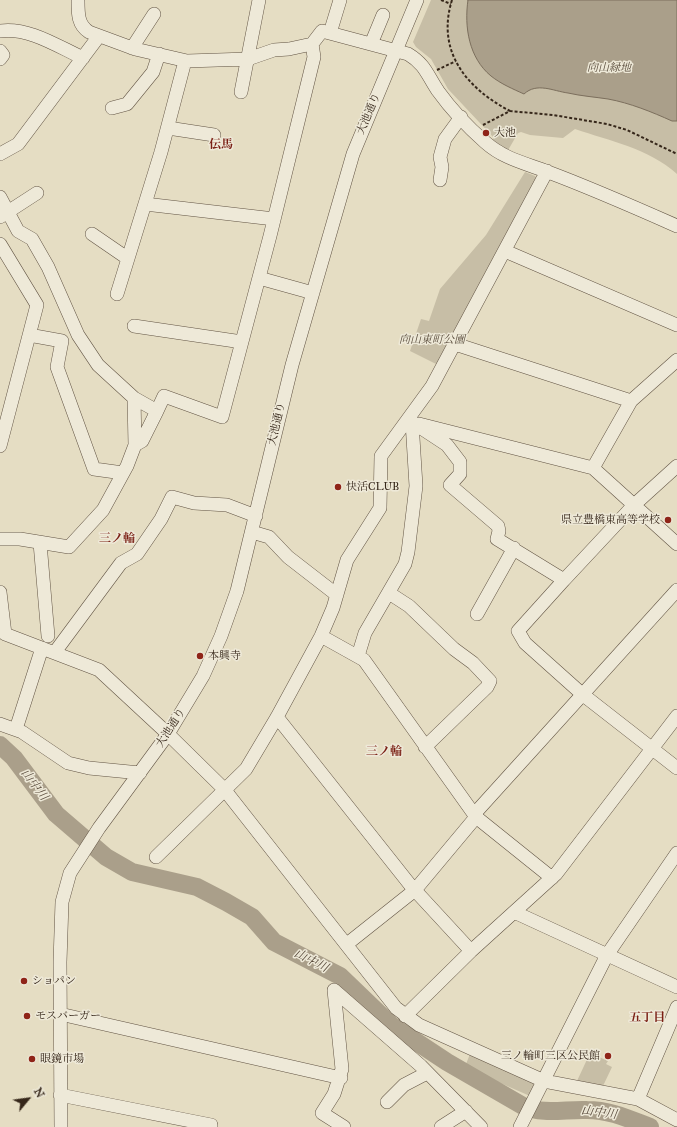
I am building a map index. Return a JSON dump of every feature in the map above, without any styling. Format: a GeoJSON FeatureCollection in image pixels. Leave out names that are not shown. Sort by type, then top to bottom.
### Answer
{"type":"FeatureCollection","features":[{"type":"Feature","properties":{"kind":"street"},"geometry":{"type":"LineString","coordinates":[[241,92],[259,0]]}},
{"type":"Feature","properties":{"kind":"street"},"geometry":{"type":"LineString","coordinates":[[330,33],[340,0]]}},
{"type":"Feature","properties":{"kind":"street","name":"大池通り"},"geometry":{"type":"LineString","coordinates":[[61,1127],[60,962],[62,902],[70,873],[99,828],[168,734],[203,676],[221,636],[237,591],[292,365],[353,154],[417,0]]}},
{"type":"Feature","properties":{"kind":"street"},"geometry":{"type":"LineString","coordinates":[[78,1],[78,13],[80,22],[84,28],[99,36],[132,48],[185,61],[248,59],[274,50],[289,50],[312,44],[322,31],[396,50],[418,60],[429,74],[438,90],[461,117],[486,143],[501,154],[513,161],[547,171],[677,226]]}},
{"type":"Feature","properties":{"kind":"street"},"geometry":{"type":"LineString","coordinates":[[132,48],[154,14]]}},
{"type":"Feature","properties":{"kind":"street"},"geometry":{"type":"LineString","coordinates":[[371,44],[383,15]]}},
{"type":"Feature","properties":{"kind":"street"},"geometry":{"type":"LineString","coordinates":[[0,31],[10,29],[25,31],[83,58]]}},
{"type":"Feature","properties":{"kind":"street"},"geometry":{"type":"LineString","coordinates":[[0,154],[18,144],[99,36]]}},
{"type":"Feature","properties":{"kind":"street"},"geometry":{"type":"LineString","coordinates":[[135,445],[142,442],[164,396],[222,417],[259,278],[314,57],[312,44]]}},
{"type":"Feature","properties":{"kind":"street"},"geometry":{"type":"LineString","coordinates":[[0,51],[3,55],[0,59]]}},
{"type":"Feature","properties":{"kind":"street"},"geometry":{"type":"LineString","coordinates":[[112,108],[127,104],[153,72],[159,54]]}},
{"type":"Feature","properties":{"kind":"street"},"geometry":{"type":"LineString","coordinates":[[117,294],[168,128],[185,61]]}},
{"type":"Feature","properties":{"kind":"street"},"geometry":{"type":"LineString","coordinates":[[440,180],[442,167],[440,157],[445,139],[461,117]]}},
{"type":"Feature","properties":{"kind":"street"},"geometry":{"type":"LineString","coordinates":[[168,128],[214,135]]}},
{"type":"Feature","properties":{"kind":"street"},"geometry":{"type":"LineString","coordinates":[[156,857],[246,769],[277,717],[321,636],[333,608],[347,560],[380,508],[381,456],[412,418],[432,386],[547,171]]}},
{"type":"Feature","properties":{"kind":"street"},"geometry":{"type":"LineString","coordinates":[[4,214],[37,193]]}},
{"type":"Feature","properties":{"kind":"street"},"geometry":{"type":"LineString","coordinates":[[0,197],[4,214],[18,231],[32,239],[48,267],[78,335],[98,365],[134,398],[156,411]]}},
{"type":"Feature","properties":{"kind":"street"},"geometry":{"type":"LineString","coordinates":[[145,204],[274,219]]}},
{"type":"Feature","properties":{"kind":"street"},"geometry":{"type":"LineString","coordinates":[[92,234],[127,258]]}},
{"type":"Feature","properties":{"kind":"street"},"geometry":{"type":"LineString","coordinates":[[0,244],[37,305],[0,446]]}},
{"type":"Feature","properties":{"kind":"street"},"geometry":{"type":"LineString","coordinates":[[504,251],[677,326]]}},
{"type":"Feature","properties":{"kind":"street"},"geometry":{"type":"LineString","coordinates":[[259,278],[312,293]]}},
{"type":"Feature","properties":{"kind":"street"},"geometry":{"type":"LineString","coordinates":[[134,326],[242,342]]}},
{"type":"Feature","properties":{"kind":"street"},"geometry":{"type":"LineString","coordinates":[[29,335],[62,341],[57,366],[94,469],[123,474]]}},
{"type":"Feature","properties":{"kind":"street"},"geometry":{"type":"LineString","coordinates":[[455,344],[631,401]]}},
{"type":"Feature","properties":{"kind":"street"},"geometry":{"type":"LineString","coordinates":[[593,468],[631,401],[677,360]]}},
{"type":"Feature","properties":{"kind":"street"},"geometry":{"type":"LineString","coordinates":[[0,539],[20,539],[69,547],[103,510],[123,474],[135,445],[134,398]]}},
{"type":"Feature","properties":{"kind":"street"},"geometry":{"type":"LineString","coordinates":[[412,418],[593,468],[677,544]]}},
{"type":"Feature","properties":{"kind":"street"},"geometry":{"type":"LineString","coordinates":[[412,418],[447,445],[454,453],[460,462],[461,468],[460,474],[450,485],[498,526],[499,531],[497,539],[564,580]]}},
{"type":"Feature","properties":{"kind":"street"},"geometry":{"type":"LineString","coordinates":[[358,656],[365,633],[405,564],[416,486],[412,418]]}},
{"type":"Feature","properties":{"kind":"street"},"geometry":{"type":"LineString","coordinates":[[677,466],[634,505],[518,631],[525,643],[582,694],[677,768]]}},
{"type":"Feature","properties":{"kind":"street"},"geometry":{"type":"LineString","coordinates":[[55,652],[64,637],[121,563],[137,554],[161,518],[172,497],[194,503],[227,505],[256,516]]}},
{"type":"Feature","properties":{"kind":"street"},"geometry":{"type":"LineString","coordinates":[[252,532],[269,537],[288,557],[337,594]]}},
{"type":"Feature","properties":{"kind":"street"},"geometry":{"type":"LineString","coordinates":[[40,543],[48,636]]}},
{"type":"Feature","properties":{"kind":"street"},"geometry":{"type":"LineString","coordinates":[[477,614],[514,548]]}},
{"type":"Feature","properties":{"kind":"street"},"geometry":{"type":"LineString","coordinates":[[346,944],[415,890],[476,817],[477,811],[677,590]]}},
{"type":"Feature","properties":{"kind":"street"},"geometry":{"type":"LineString","coordinates":[[0,592],[1,612],[5,634],[99,670],[168,734],[224,789],[396,1008],[405,1016],[420,1025],[544,1081],[638,1099],[677,1120]]}},
{"type":"Feature","properties":{"kind":"street"},"geometry":{"type":"LineString","coordinates":[[389,593],[409,606],[454,649],[473,663],[490,681],[487,687],[425,747]]}},
{"type":"Feature","properties":{"kind":"street"},"geometry":{"type":"LineString","coordinates":[[16,729],[36,646],[48,636],[64,637]]}},
{"type":"Feature","properties":{"kind":"street"},"geometry":{"type":"LineString","coordinates":[[321,636],[364,660],[476,817],[552,878]]}},
{"type":"Feature","properties":{"kind":"street"},"geometry":{"type":"LineString","coordinates":[[405,1016],[471,951],[552,878],[677,716]]}},
{"type":"Feature","properties":{"kind":"street"},"geometry":{"type":"LineString","coordinates":[[277,717],[415,890],[471,951]]}},
{"type":"Feature","properties":{"kind":"street"},"geometry":{"type":"LineString","coordinates":[[0,724],[22,732],[68,763],[89,768],[140,773]]}},
{"type":"Feature","properties":{"kind":"street"},"geometry":{"type":"LineString","coordinates":[[520,1127],[607,955],[677,853]]}},
{"type":"Feature","properties":{"kind":"street"},"geometry":{"type":"LineString","coordinates":[[514,912],[677,987]]}},
{"type":"Feature","properties":{"kind":"street"},"geometry":{"type":"LineString","coordinates":[[344,1127],[322,1113],[334,1094],[341,1078],[342,1069],[334,990],[421,1066],[466,1110],[481,1127]]}},
{"type":"Feature","properties":{"kind":"street"},"geometry":{"type":"LineString","coordinates":[[638,1099],[677,1007]]}},
{"type":"Feature","properties":{"kind":"street"},"geometry":{"type":"LineString","coordinates":[[60,1014],[341,1078]]}},
{"type":"Feature","properties":{"kind":"street"},"geometry":{"type":"LineString","coordinates":[[387,1102],[404,1085],[427,1073]]}},
{"type":"Feature","properties":{"kind":"street"},"geometry":{"type":"LineString","coordinates":[[60,1095],[211,1125],[211,1127]]}},
{"type":"Feature","properties":{"kind":"street"},"geometry":{"type":"LineString","coordinates":[[441,1127],[466,1110]]}},
{"type":"Feature","properties":{"kind":"path"},"geometry":{"type":"LineString","coordinates":[[441,0],[451,4]]}},
{"type":"Feature","properties":{"kind":"path"},"geometry":{"type":"LineString","coordinates":[[452,0],[447,23],[451,53],[466,78],[492,99],[510,111],[607,124],[642,136],[677,154]]}},
{"type":"Feature","properties":{"kind":"path"},"geometry":{"type":"LineString","coordinates":[[436,71],[456,61]]}},
{"type":"Feature","properties":{"kind":"path"},"geometry":{"type":"LineString","coordinates":[[480,127],[510,111]]}},
{"type":"Feature","properties":{"kind":"green space","name":"向山緑地"},"geometry":{"type":"Polygon","coordinates":[[[431,0],[677,0],[677,174],[654,158],[628,146],[575,129],[563,138],[530,135],[521,132],[518,133],[507,152],[491,141],[494,138],[448,89],[431,59],[416,47],[413,42],[431,0]]]}},
{"type":"Feature","properties":{"kind":"green space","name":"向山東町公園"},"geometry":{"type":"Polygon","coordinates":[[[525,172],[535,176],[538,180],[438,365],[410,351],[421,319],[429,321],[440,289],[486,235],[525,172]]]}},
{"type":"Feature","properties":{"kind":"green space"},"geometry":{"type":"Polygon","coordinates":[[[590,1053],[608,1061],[606,1064],[612,1067],[603,1086],[577,1081],[590,1053]]]}},
{"type":"Feature","properties":{"kind":"green space"},"geometry":{"type":"Polygon","coordinates":[[[470,1054],[533,1082],[536,1086],[530,1096],[498,1082],[466,1064],[470,1054]]]}},
{"type":"Feature","properties":{"kind":"shaded area"},"geometry":{"type":"Polygon","coordinates":[[[468,0],[677,0],[677,121],[672,121],[641,108],[608,99],[578,95],[545,88],[534,88],[524,94],[503,84],[484,69],[473,51],[467,21],[468,0]]]}},
{"type":"Feature","properties":{"kind":"waterway","name":"山中川"},"geometry":{"type":"LineString","coordinates":[[0,745],[14,758],[56,814],[106,857],[132,872],[197,887],[252,917],[274,942],[340,976],[391,1025],[447,1062],[523,1106],[531,1109],[547,1111],[595,1110],[619,1116],[650,1127]]}},
{"type":"Feature","properties":{"kind":"place","name":"大池"},"geometry":{"type":"Point","coordinates":[486,133]}},
{"type":"Feature","properties":{"kind":"place","name":"快活CLUB"},"geometry":{"type":"Point","coordinates":[338,487]}},
{"type":"Feature","properties":{"kind":"place","name":"県立豊橋東高等学校"},"geometry":{"type":"Point","coordinates":[668,520]}},
{"type":"Feature","properties":{"kind":"place","name":"本興寺"},"geometry":{"type":"Point","coordinates":[200,656]}},
{"type":"Feature","properties":{"kind":"place","name":"ショパン"},"geometry":{"type":"Point","coordinates":[24,981]}},
{"type":"Feature","properties":{"kind":"place","name":"モスバーガー"},"geometry":{"type":"Point","coordinates":[27,1016]}},
{"type":"Feature","properties":{"kind":"place","name":"三ノ輪町三区公民館"},"geometry":{"type":"Point","coordinates":[608,1056]}},
{"type":"Feature","properties":{"kind":"place","name":"眼鏡市場"},"geometry":{"type":"Point","coordinates":[32,1059]}},
{"type":"Feature","properties":{"kind":"district","name":"伝馬"},"geometry":{"type":"Point","coordinates":[221,145]}},
{"type":"Feature","properties":{"kind":"district","name":"三ノ輪"},"geometry":{"type":"Point","coordinates":[117,539]}},
{"type":"Feature","properties":{"kind":"district","name":"三ノ輪"},"geometry":{"type":"Point","coordinates":[384,752]}},
{"type":"Feature","properties":{"kind":"district","name":"五丁目"},"geometry":{"type":"Point","coordinates":[647,1018]}}]}
